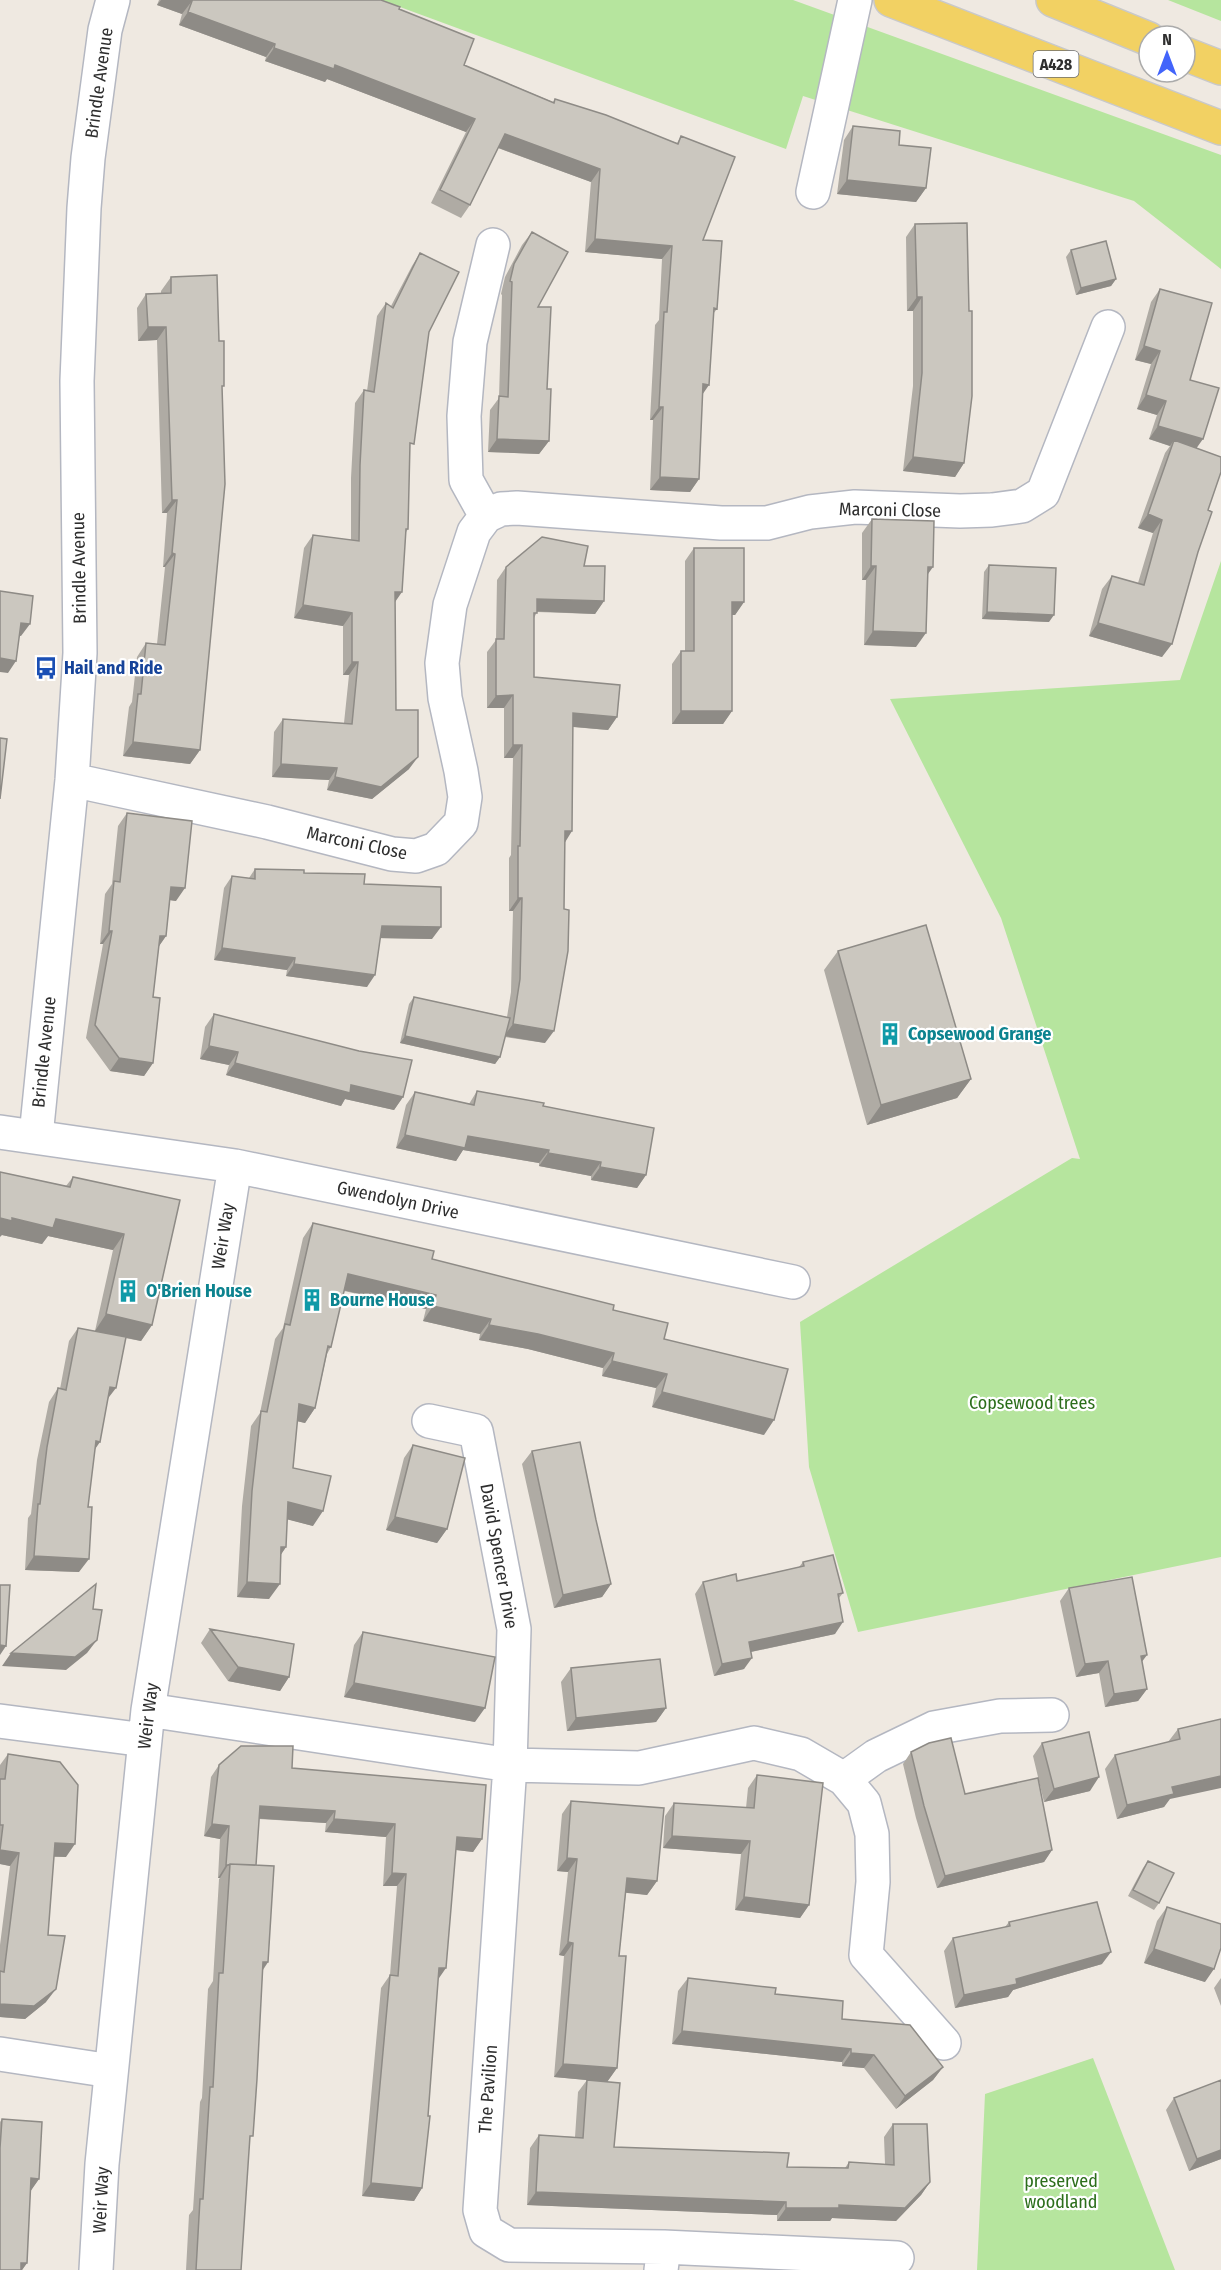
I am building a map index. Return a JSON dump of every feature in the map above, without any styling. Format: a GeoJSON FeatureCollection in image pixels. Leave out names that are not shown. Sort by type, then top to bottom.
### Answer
{"type":"FeatureCollection","features":[{"type":"Feature","properties":{"kind":"main road","name":"A428"},"geometry":{"type":"LineString","coordinates":[[891,0],[1221,128]]}},
{"type":"Feature","properties":{"kind":"main road"},"geometry":{"type":"LineString","coordinates":[[1053,0],[1137,34]]}},
{"type":"Feature","properties":{"kind":"main road"},"geometry":{"type":"LineString","coordinates":[[1197,59],[1221,68]]}},
{"type":"Feature","properties":{"kind":"street","name":"Brindle Avenue"},"geometry":{"type":"LineString","coordinates":[[36,1136],[72,780],[80,653],[77,381],[88,158],[105,30],[113,0]]}},
{"type":"Feature","properties":{"kind":"street"},"geometry":{"type":"LineString","coordinates":[[813,192],[855,0]]}},
{"type":"Feature","properties":{"kind":"street"},"geometry":{"type":"LineString","coordinates":[[486,516],[466,480],[464,416],[470,342],[493,245]]}},
{"type":"Feature","properties":{"kind":"street","name":"Marconi Close"},"geometry":{"type":"LineString","coordinates":[[72,780],[267,822],[392,855],[416,856],[436,849],[461,823],[465,798],[445,698],[442,663],[450,605],[474,532],[486,516],[501,509],[517,508],[721,523],[767,523],[810,512],[855,507],[960,511],[1022,506],[1043,493],[1108,327]]}},
{"type":"Feature","properties":{"kind":"street","name":"Gwendolyn Drive"},"geometry":{"type":"LineString","coordinates":[[0,1132],[235,1166],[793,1282]]}},
{"type":"Feature","properties":{"kind":"street","name":"Weir Way"},"geometry":{"type":"LineString","coordinates":[[96,2270],[102,2163],[146,1725],[235,1166]]}},
{"type":"Feature","properties":{"kind":"street","name":"David Spencer Drive"},"geometry":{"type":"LineString","coordinates":[[429,1421],[476,1431],[514,1629],[510,1764]]}},
{"type":"Feature","properties":{"kind":"street"},"geometry":{"type":"LineString","coordinates":[[844,1779],[876,1756],[934,1728],[1000,1716],[1052,1714]]}},
{"type":"Feature","properties":{"kind":"street"},"geometry":{"type":"LineString","coordinates":[[0,1720],[146,1725],[510,1764],[639,1768],[754,1743],[801,1754],[844,1779],[864,1803],[872,1834],[873,1882],[866,1955],[944,2043]]}},
{"type":"Feature","properties":{"kind":"street","name":"The Pavilion"},"geometry":{"type":"LineString","coordinates":[[510,1764],[480,2210],[486,2231],[509,2245],[663,2258],[897,2258]]}},
{"type":"Feature","properties":{"kind":"street"},"geometry":{"type":"LineString","coordinates":[[0,2054],[111,2071]]}},
{"type":"Feature","properties":{"kind":"green space"},"geometry":{"type":"Polygon","coordinates":[[[381,0],[793,0],[1221,155],[1221,269],[1134,201],[803,96],[786,149],[381,0]]]}},
{"type":"Feature","properties":{"kind":"green space"},"geometry":{"type":"Polygon","coordinates":[[[1168,0],[1221,0],[1221,21],[1168,0]]]}},
{"type":"Feature","properties":{"kind":"green space","name":"Copsewood trees"},"geometry":{"type":"Polygon","coordinates":[[[1221,561],[1221,1557],[858,1632],[809,1467],[800,1322],[1072,1158],[1080,1159],[1001,918],[890,699],[1180,680],[1221,561]]]}},
{"type":"Feature","properties":{"kind":"green space","name":"preserved woodland"},"geometry":{"type":"Polygon","coordinates":[[[1093,2058],[1175,2270],[977,2270],[985,2094],[1093,2058]]]}},
{"type":"Feature","properties":{"kind":"building"},"geometry":{"type":"Polygon","coordinates":[[[188,0],[381,0],[474,39],[464,65],[554,103],[555,99],[606,115],[678,144],[681,136],[735,157],[703,240],[722,241],[717,309],[714,308],[709,385],[703,384],[699,479],[660,477],[663,407],[659,407],[664,312],[667,312],[672,246],[595,239],[600,169],[505,134],[470,205],[440,190],[475,119],[335,65],[334,69],[274,48],[275,44],[188,12],[192,1],[188,0]]]}},
{"type":"Feature","properties":{"kind":"building"},"geometry":{"type":"Polygon","coordinates":[[[853,126],[900,131],[899,145],[931,148],[926,188],[847,180],[853,126]]]}},
{"type":"Feature","properties":{"kind":"building"},"geometry":{"type":"Polygon","coordinates":[[[967,223],[969,311],[972,311],[972,396],[964,463],[913,457],[922,373],[922,297],[917,297],[915,224],[967,223]]]}},
{"type":"Feature","properties":{"kind":"building"},"geometry":{"type":"Polygon","coordinates":[[[532,232],[568,252],[538,307],[551,307],[547,389],[551,389],[549,441],[497,439],[499,396],[508,397],[512,282],[510,281],[514,264],[532,232]]]}},
{"type":"Feature","properties":{"kind":"building"},"geometry":{"type":"Polygon","coordinates":[[[1106,241],[1116,279],[1081,288],[1071,250],[1106,241]]]}},
{"type":"Feature","properties":{"kind":"building"},"geometry":{"type":"Polygon","coordinates":[[[420,253],[459,272],[429,332],[414,444],[410,443],[408,529],[406,529],[402,592],[395,592],[396,710],[418,710],[418,757],[381,787],[335,777],[337,768],[281,764],[283,719],[352,724],[358,662],[352,662],[352,613],[303,605],[313,535],[359,541],[364,390],[374,392],[386,303],[393,308],[420,253]]]}},
{"type":"Feature","properties":{"kind":"building"},"geometry":{"type":"Polygon","coordinates":[[[217,275],[219,341],[224,341],[224,386],[222,386],[225,484],[200,750],[133,742],[146,643],[165,645],[175,554],[172,553],[177,500],[172,500],[166,327],[148,327],[146,294],[171,293],[171,277],[217,275]]]}},
{"type":"Feature","properties":{"kind":"building"},"geometry":{"type":"Polygon","coordinates":[[[1160,289],[1212,303],[1190,380],[1219,388],[1203,439],[1158,426],[1166,401],[1146,395],[1160,351],[1144,346],[1160,289]]]}},
{"type":"Feature","properties":{"kind":"building"},"geometry":{"type":"Polygon","coordinates":[[[1174,440],[1221,457],[1221,472],[1208,510],[1212,512],[1172,644],[1098,623],[1112,576],[1144,585],[1162,520],[1148,514],[1174,440]]]}},
{"type":"Feature","properties":{"kind":"building"},"geometry":{"type":"Polygon","coordinates":[[[872,519],[934,521],[933,567],[928,567],[926,633],[873,631],[876,566],[871,566],[872,519]]]}},
{"type":"Feature","properties":{"kind":"building"},"geometry":{"type":"Polygon","coordinates":[[[542,537],[588,546],[584,566],[605,566],[604,601],[537,599],[537,613],[534,613],[534,677],[620,685],[617,717],[573,713],[572,831],[565,831],[564,909],[569,910],[568,951],[554,1031],[513,1024],[520,979],[522,898],[518,898],[518,846],[520,846],[522,745],[513,745],[513,695],[496,696],[496,639],[504,639],[506,567],[542,537]]]}},
{"type":"Feature","properties":{"kind":"building"},"geometry":{"type":"Polygon","coordinates":[[[694,548],[744,548],[744,602],[732,602],[732,711],[681,711],[681,651],[694,651],[694,548]]]}},
{"type":"Feature","properties":{"kind":"building"},"geometry":{"type":"Polygon","coordinates":[[[989,565],[1056,568],[1054,615],[987,612],[989,565]]]}},
{"type":"Feature","properties":{"kind":"building"},"geometry":{"type":"Polygon","coordinates":[[[0,591],[33,596],[30,624],[21,623],[16,661],[0,658],[0,591]]]}},
{"type":"Feature","properties":{"kind":"building"},"geometry":{"type":"Polygon","coordinates":[[[0,738],[7,739],[0,799],[0,738]]]}},
{"type":"Feature","properties":{"kind":"building"},"geometry":{"type":"Polygon","coordinates":[[[127,813],[192,821],[185,888],[171,887],[166,936],[160,936],[153,997],[160,998],[153,1063],[119,1058],[95,1025],[112,931],[109,931],[114,881],[120,882],[127,813]]]}},
{"type":"Feature","properties":{"kind":"building"},"geometry":{"type":"Polygon","coordinates":[[[255,869],[365,874],[364,884],[441,887],[441,927],[382,926],[375,975],[294,964],[295,958],[222,948],[232,876],[255,879],[255,869]]]}},
{"type":"Feature","properties":{"kind":"building","name":"Copsewood Grange"},"geometry":{"type":"Polygon","coordinates":[[[926,925],[971,1079],[881,1105],[838,951],[926,925]]]}},
{"type":"Feature","properties":{"kind":"building"},"geometry":{"type":"Polygon","coordinates":[[[414,997],[510,1018],[500,1057],[405,1036],[414,997]]]}},
{"type":"Feature","properties":{"kind":"building"},"geometry":{"type":"Polygon","coordinates":[[[214,1014],[359,1051],[412,1060],[403,1097],[351,1085],[350,1093],[235,1063],[238,1052],[209,1046],[214,1014]]]}},
{"type":"Feature","properties":{"kind":"building"},"geometry":{"type":"Polygon","coordinates":[[[477,1091],[544,1103],[543,1106],[654,1128],[646,1175],[600,1167],[601,1162],[548,1153],[549,1150],[468,1136],[465,1148],[405,1135],[415,1092],[474,1105],[477,1091]]]}},
{"type":"Feature","properties":{"kind":"building"},"geometry":{"type":"Polygon","coordinates":[[[0,1172],[70,1187],[73,1177],[180,1200],[152,1325],[106,1314],[124,1234],[56,1219],[53,1228],[12,1218],[12,1221],[0,1218],[0,1172]]]}},
{"type":"Feature","properties":{"kind":"building"},"geometry":{"type":"Polygon","coordinates":[[[313,1223],[434,1251],[432,1259],[614,1305],[613,1310],[668,1323],[664,1339],[788,1369],[774,1420],[662,1392],[667,1374],[612,1361],[614,1353],[538,1334],[489,1325],[491,1319],[433,1306],[436,1295],[348,1274],[331,1347],[328,1346],[315,1408],[299,1404],[293,1468],[331,1476],[323,1511],[288,1502],[286,1547],[281,1547],[280,1584],[247,1582],[252,1491],[261,1411],[267,1412],[285,1324],[290,1325],[313,1223]]]}},
{"type":"Feature","properties":{"kind":"building"},"geometry":{"type":"Polygon","coordinates":[[[78,1328],[126,1337],[116,1388],[110,1387],[100,1442],[96,1441],[88,1507],[92,1507],[89,1559],[34,1556],[38,1504],[40,1504],[47,1447],[58,1388],[66,1390],[78,1328]]]}},
{"type":"Feature","properties":{"kind":"building"},"geometry":{"type":"Polygon","coordinates":[[[580,1442],[611,1584],[563,1595],[532,1451],[580,1442]]]}},
{"type":"Feature","properties":{"kind":"building"},"geometry":{"type":"Polygon","coordinates":[[[413,1445],[465,1458],[447,1529],[395,1517],[413,1445]]]}},
{"type":"Feature","properties":{"kind":"building"},"geometry":{"type":"Polygon","coordinates":[[[833,1555],[843,1593],[838,1594],[843,1622],[749,1642],[752,1658],[722,1664],[703,1582],[736,1574],[737,1581],[804,1566],[803,1562],[833,1555]]]}},
{"type":"Feature","properties":{"kind":"building"},"geometry":{"type":"Polygon","coordinates":[[[1132,1577],[1147,1655],[1141,1656],[1147,1689],[1114,1694],[1108,1661],[1085,1664],[1069,1588],[1132,1577]]]}},
{"type":"Feature","properties":{"kind":"building"},"geometry":{"type":"Polygon","coordinates":[[[96,1584],[93,1609],[102,1610],[97,1640],[75,1657],[11,1653],[96,1584]]]}},
{"type":"Feature","properties":{"kind":"building"},"geometry":{"type":"Polygon","coordinates":[[[0,1585],[10,1585],[6,1646],[0,1645],[0,1585]]]}},
{"type":"Feature","properties":{"kind":"building"},"geometry":{"type":"Polygon","coordinates":[[[210,1629],[294,1644],[289,1677],[238,1667],[210,1629]]]}},
{"type":"Feature","properties":{"kind":"building"},"geometry":{"type":"Polygon","coordinates":[[[363,1632],[495,1657],[485,1708],[354,1683],[363,1632]]]}},
{"type":"Feature","properties":{"kind":"building"},"geometry":{"type":"Polygon","coordinates":[[[660,1659],[666,1708],[576,1718],[571,1668],[660,1659]]]}},
{"type":"Feature","properties":{"kind":"building"},"geometry":{"type":"Polygon","coordinates":[[[1221,1719],[1221,1776],[1172,1787],[1174,1794],[1127,1805],[1115,1755],[1180,1739],[1178,1729],[1221,1719]]]}},
{"type":"Feature","properties":{"kind":"building"},"geometry":{"type":"Polygon","coordinates":[[[1089,1732],[1099,1777],[1054,1789],[1042,1743],[1089,1732]]]}},
{"type":"Feature","properties":{"kind":"building"},"geometry":{"type":"Polygon","coordinates":[[[951,1738],[965,1794],[1038,1778],[1052,1850],[945,1876],[911,1752],[929,1743],[951,1738]]]}},
{"type":"Feature","properties":{"kind":"building"},"geometry":{"type":"Polygon","coordinates":[[[241,1746],[293,1746],[292,1768],[486,1785],[482,1839],[457,1837],[446,1968],[439,1968],[428,2116],[430,2116],[422,2188],[371,2183],[390,1975],[398,1976],[406,1874],[392,1873],[395,1824],[334,1819],[335,1811],[260,1806],[256,1865],[226,1865],[229,1826],[212,1824],[219,1765],[241,1746]]]}},
{"type":"Feature","properties":{"kind":"building"},"geometry":{"type":"Polygon","coordinates":[[[8,1754],[60,1762],[78,1785],[75,1844],[55,1843],[48,1935],[65,1936],[56,1989],[34,2006],[0,2004],[0,1971],[4,1972],[19,1853],[0,1850],[3,1825],[0,1825],[0,1779],[5,1779],[8,1754]]]}},
{"type":"Feature","properties":{"kind":"building"},"geometry":{"type":"Polygon","coordinates":[[[757,1775],[823,1783],[809,1905],[744,1897],[750,1841],[672,1836],[674,1803],[754,1808],[757,1775]]]}},
{"type":"Feature","properties":{"kind":"building"},"geometry":{"type":"Polygon","coordinates":[[[571,1801],[664,1808],[657,1881],[627,1878],[619,1956],[626,1956],[617,2068],[563,2064],[573,1943],[568,1942],[577,1859],[567,1858],[571,1801]]]}},
{"type":"Feature","properties":{"kind":"building"},"geometry":{"type":"Polygon","coordinates":[[[1148,1861],[1174,1873],[1159,1903],[1133,1890],[1148,1861]]]}},
{"type":"Feature","properties":{"kind":"building"},"geometry":{"type":"Polygon","coordinates":[[[230,1864],[274,1866],[268,1962],[263,1962],[253,2136],[250,2136],[241,2270],[196,2270],[210,2087],[213,2087],[219,1973],[223,1973],[230,1864]]]}},
{"type":"Feature","properties":{"kind":"building"},"geometry":{"type":"Polygon","coordinates":[[[1097,1902],[1111,1952],[1016,1979],[1017,1984],[964,1995],[953,1938],[1010,1926],[1009,1922],[1097,1902]]]}},
{"type":"Feature","properties":{"kind":"building"},"geometry":{"type":"Polygon","coordinates":[[[1167,1907],[1221,1924],[1221,1948],[1214,1969],[1154,1949],[1167,1907]]]}},
{"type":"Feature","properties":{"kind":"building"},"geometry":{"type":"Polygon","coordinates":[[[688,1978],[776,1988],[775,1994],[843,2001],[842,2019],[910,2025],[943,2067],[905,2096],[874,2055],[851,2053],[851,2049],[682,2031],[688,1978]]]}},
{"type":"Feature","properties":{"kind":"building"},"geometry":{"type":"Polygon","coordinates":[[[587,2080],[620,2083],[614,2147],[789,2153],[787,2167],[848,2168],[849,2162],[894,2165],[893,2124],[927,2124],[930,2182],[905,2208],[839,2205],[839,2208],[786,2208],[786,2202],[536,2192],[539,2135],[583,2138],[587,2080]]]}},
{"type":"Feature","properties":{"kind":"building"},"geometry":{"type":"Polygon","coordinates":[[[1221,2080],[1221,2150],[1197,2159],[1174,2098],[1221,2080]]]}},
{"type":"Feature","properties":{"kind":"building"},"geometry":{"type":"Polygon","coordinates":[[[2,2119],[42,2122],[39,2179],[31,2178],[27,2263],[21,2263],[21,2270],[0,2270],[2,2119]]]}},
{"type":"Feature","properties":{"kind":"place","name":"Hail and Ride"},"geometry":{"type":"Point","coordinates":[46,668]}},
{"type":"Feature","properties":{"kind":"place","name":"Copsewood Grange"},"geometry":{"type":"Point","coordinates":[890,1034]}},
{"type":"Feature","properties":{"kind":"place","name":"O'Brien House"},"geometry":{"type":"Point","coordinates":[128,1291]}},
{"type":"Feature","properties":{"kind":"place","name":"Bourne House"},"geometry":{"type":"Point","coordinates":[312,1300]}}]}
